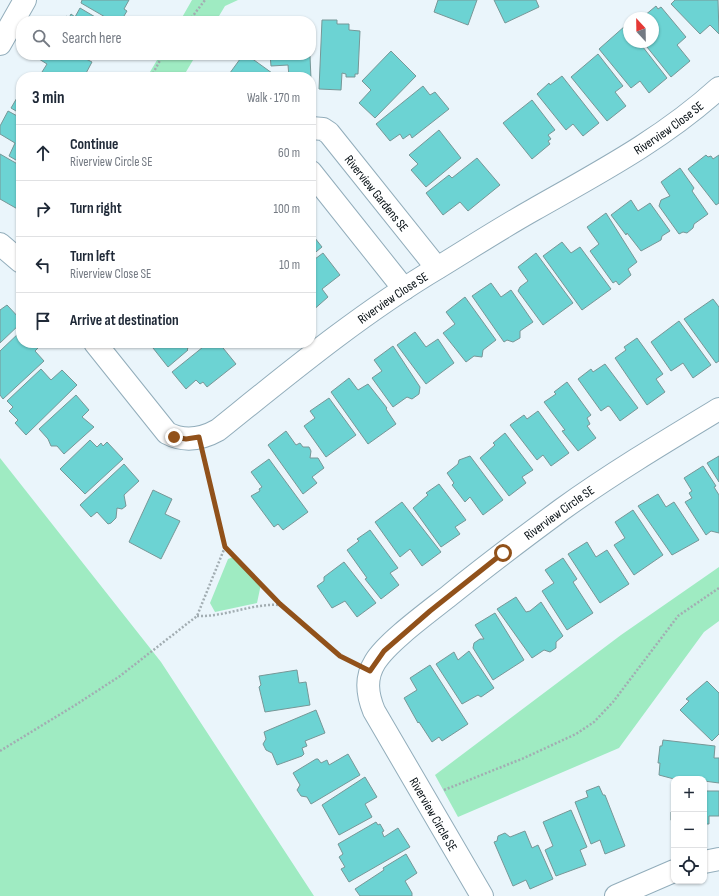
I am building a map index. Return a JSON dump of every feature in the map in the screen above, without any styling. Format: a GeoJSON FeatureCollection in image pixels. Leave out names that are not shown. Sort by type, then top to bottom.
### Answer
{"type":"FeatureCollection","features":[{"type":"Feature","properties":{"kind":"street"},"geometry":{"type":"LineString","coordinates":[[0,44],[25,0]]}},
{"type":"Feature","properties":{"kind":"street","name":"Riverview Close SE"},"geometry":{"type":"LineString","coordinates":[[99,348],[167,433],[174,437],[186,439],[208,435],[218,430],[320,348],[404,289],[532,211],[616,164],[668,129],[719,88]]}},
{"type":"Feature","properties":{"kind":"street","name":"Riverview Gardens SE"},"geometry":{"type":"LineString","coordinates":[[316,128],[323,129],[329,133],[437,268]]}},
{"type":"Feature","properties":{"kind":"street"},"geometry":{"type":"LineString","coordinates":[[316,178],[404,289]]}},
{"type":"Feature","properties":{"kind":"street"},"geometry":{"type":"LineString","coordinates":[[0,244],[16,258]]}},
{"type":"Feature","properties":{"kind":"street","name":"Riverview Circle SE"},"geometry":{"type":"LineString","coordinates":[[482,896],[374,711],[369,699],[368,684],[370,671],[384,651],[430,611],[503,553],[568,505],[656,447],[719,409]]}},
{"type":"Feature","properties":{"kind":"street"},"geometry":{"type":"LineString","coordinates":[[707,861],[719,858]]}},
{"type":"Feature","properties":{"kind":"street"},"geometry":{"type":"LineString","coordinates":[[616,896],[671,872]]}},
{"type":"Feature","properties":{"kind":"path"},"geometry":{"type":"LineString","coordinates":[[193,16],[205,0]]}},
{"type":"Feature","properties":{"kind":"path"},"geometry":{"type":"LineString","coordinates":[[154,72],[160,60]]}},
{"type":"Feature","properties":{"kind":"path"},"geometry":{"type":"LineString","coordinates":[[199,437],[225,547],[280,604],[340,656],[370,671]]}},
{"type":"Feature","properties":{"kind":"path"},"geometry":{"type":"LineString","coordinates":[[0,751],[120,676],[197,616],[225,547]]}},
{"type":"Feature","properties":{"kind":"path"},"geometry":{"type":"LineString","coordinates":[[425,798],[524,758],[576,734],[594,722],[613,702],[678,616],[719,588]]}},
{"type":"Feature","properties":{"kind":"path"},"geometry":{"type":"LineString","coordinates":[[197,616],[214,616],[265,604],[280,604]]}},
{"type":"Feature","properties":{"kind":"path"},"geometry":{"type":"LineString","coordinates":[[0,746],[6,746]]}},
{"type":"Feature","properties":{"kind":"green space"},"geometry":{"type":"Polygon","coordinates":[[[192,0],[238,0],[225,6],[219,16],[183,16],[192,0]]]}},
{"type":"Feature","properties":{"kind":"green space"},"geometry":{"type":"Polygon","coordinates":[[[157,60],[193,60],[186,72],[150,72],[157,60]]]}},
{"type":"Feature","properties":{"kind":"green space"},"geometry":{"type":"Polygon","coordinates":[[[0,458],[161,662],[314,896],[0,896],[0,458]]]}},
{"type":"Feature","properties":{"kind":"green space"},"geometry":{"type":"Polygon","coordinates":[[[236,556],[261,584],[257,603],[215,612],[210,603],[228,559],[236,556]]]}},
{"type":"Feature","properties":{"kind":"green space"},"geometry":{"type":"Polygon","coordinates":[[[719,567],[719,621],[704,632],[619,748],[458,817],[435,775],[621,635],[719,567]]]}},
{"type":"Feature","properties":{"kind":"building"},"geometry":{"type":"Polygon","coordinates":[[[82,0],[129,0],[124,9],[127,11],[124,16],[103,16],[81,3],[82,0]]]}},
{"type":"Feature","properties":{"kind":"building"},"geometry":{"type":"Polygon","coordinates":[[[438,0],[477,0],[468,25],[434,12],[438,0]]]}},
{"type":"Feature","properties":{"kind":"building"},"geometry":{"type":"Polygon","coordinates":[[[494,0],[536,0],[539,7],[505,23],[494,0]]]}},
{"type":"Feature","properties":{"kind":"building"},"geometry":{"type":"Polygon","coordinates":[[[675,0],[718,0],[719,34],[710,25],[700,34],[671,4],[675,0]]]}},
{"type":"Feature","properties":{"kind":"building"},"geometry":{"type":"Polygon","coordinates":[[[656,6],[658,9],[661,7],[686,37],[677,45],[690,61],[671,77],[648,48],[659,48],[659,12],[649,12],[656,6]]]}},
{"type":"Feature","properties":{"kind":"building"},"geometry":{"type":"Polygon","coordinates":[[[80,8],[94,16],[76,16],[80,8]]]}},
{"type":"Feature","properties":{"kind":"building"},"geometry":{"type":"Polygon","coordinates":[[[322,20],[337,20],[337,24],[349,24],[349,30],[360,31],[358,74],[355,74],[355,77],[346,77],[346,74],[342,73],[341,90],[319,89],[322,20]]]}},
{"type":"Feature","properties":{"kind":"building"},"geometry":{"type":"Polygon","coordinates":[[[623,28],[623,48],[644,48],[667,78],[649,93],[640,81],[631,88],[599,49],[623,28]]]}},
{"type":"Feature","properties":{"kind":"building"},"geometry":{"type":"Polygon","coordinates":[[[391,51],[416,76],[375,118],[359,103],[371,90],[362,81],[391,51]]]}},
{"type":"Feature","properties":{"kind":"building"},"geometry":{"type":"Polygon","coordinates":[[[598,54],[623,86],[615,92],[626,106],[607,121],[571,77],[598,54]]]}},
{"type":"Feature","properties":{"kind":"building"},"geometry":{"type":"Polygon","coordinates":[[[41,60],[88,60],[92,62],[87,72],[42,72],[47,64],[41,60]]]}},
{"type":"Feature","properties":{"kind":"building"},"geometry":{"type":"Polygon","coordinates":[[[239,60],[254,60],[271,72],[231,72],[239,60]]]}},
{"type":"Feature","properties":{"kind":"building"},"geometry":{"type":"Polygon","coordinates":[[[270,60],[310,60],[311,72],[289,72],[288,65],[271,66],[270,60]]]}},
{"type":"Feature","properties":{"kind":"building"},"geometry":{"type":"Polygon","coordinates":[[[562,76],[599,123],[583,136],[573,124],[566,130],[537,94],[549,83],[550,85],[562,76]]]}},
{"type":"Feature","properties":{"kind":"building"},"geometry":{"type":"Polygon","coordinates":[[[423,86],[430,95],[435,92],[449,109],[412,138],[410,134],[403,139],[400,134],[390,141],[376,124],[423,86]]]}},
{"type":"Feature","properties":{"kind":"building"},"geometry":{"type":"Polygon","coordinates":[[[16,100],[16,111],[11,108],[16,100]]]}},
{"type":"Feature","properties":{"kind":"building"},"geometry":{"type":"Polygon","coordinates":[[[532,100],[555,130],[548,135],[551,139],[548,141],[550,144],[532,159],[503,123],[532,100]]]}},
{"type":"Feature","properties":{"kind":"building"},"geometry":{"type":"Polygon","coordinates":[[[8,111],[16,115],[16,160],[9,156],[15,143],[0,134],[0,126],[8,111]]]}},
{"type":"Feature","properties":{"kind":"building"},"geometry":{"type":"Polygon","coordinates":[[[439,130],[461,158],[426,187],[411,170],[418,164],[409,155],[439,130]]]}},
{"type":"Feature","properties":{"kind":"building"},"geometry":{"type":"Polygon","coordinates":[[[0,154],[16,163],[16,208],[0,199],[0,154]]]}},
{"type":"Feature","properties":{"kind":"building"},"geometry":{"type":"Polygon","coordinates":[[[706,155],[708,157],[711,156],[713,159],[719,155],[719,203],[716,205],[688,169],[706,155]]]}},
{"type":"Feature","properties":{"kind":"building"},"geometry":{"type":"Polygon","coordinates":[[[477,158],[500,185],[468,211],[460,202],[443,215],[426,193],[449,175],[452,178],[477,158]]]}},
{"type":"Feature","properties":{"kind":"building"},"geometry":{"type":"Polygon","coordinates":[[[680,168],[694,188],[692,191],[708,214],[694,224],[693,228],[687,233],[683,232],[679,234],[659,206],[661,200],[670,196],[661,182],[680,168]]]}},
{"type":"Feature","properties":{"kind":"building"},"geometry":{"type":"Polygon","coordinates":[[[631,200],[638,211],[650,203],[670,231],[662,236],[661,240],[641,251],[627,233],[626,235],[611,215],[631,200]]]}},
{"type":"Feature","properties":{"kind":"building"},"geometry":{"type":"Polygon","coordinates":[[[606,213],[637,262],[628,269],[631,275],[619,285],[616,281],[613,283],[590,251],[599,244],[587,227],[606,213]]]}},
{"type":"Feature","properties":{"kind":"building"},"geometry":{"type":"Polygon","coordinates":[[[316,239],[322,247],[316,252],[316,239]]]}},
{"type":"Feature","properties":{"kind":"building"},"geometry":{"type":"Polygon","coordinates":[[[562,242],[571,253],[580,247],[611,289],[582,310],[543,256],[562,242]]]}},
{"type":"Feature","properties":{"kind":"building"},"geometry":{"type":"Polygon","coordinates":[[[323,253],[340,275],[322,289],[328,297],[316,308],[316,258],[323,253]]]}},
{"type":"Feature","properties":{"kind":"building"},"geometry":{"type":"Polygon","coordinates":[[[536,253],[573,303],[543,325],[518,291],[520,287],[528,281],[518,267],[536,253]]]}},
{"type":"Feature","properties":{"kind":"building"},"geometry":{"type":"Polygon","coordinates":[[[491,283],[501,297],[511,290],[533,322],[520,331],[520,338],[513,342],[507,340],[504,342],[472,296],[491,283]]]}},
{"type":"Feature","properties":{"kind":"building"},"geometry":{"type":"Polygon","coordinates":[[[465,297],[496,340],[483,350],[482,357],[474,356],[466,362],[443,333],[455,324],[446,312],[465,297]]]}},
{"type":"Feature","properties":{"kind":"building"},"geometry":{"type":"Polygon","coordinates":[[[713,299],[719,307],[719,361],[716,363],[684,319],[713,299]]]}},
{"type":"Feature","properties":{"kind":"building"},"geometry":{"type":"Polygon","coordinates":[[[7,305],[16,315],[16,328],[0,343],[0,310],[7,305]]]}},
{"type":"Feature","properties":{"kind":"building"},"geometry":{"type":"Polygon","coordinates":[[[679,321],[711,365],[693,378],[683,363],[671,371],[651,342],[679,321]]]}},
{"type":"Feature","properties":{"kind":"building"},"geometry":{"type":"Polygon","coordinates":[[[415,332],[426,347],[438,339],[454,363],[426,384],[397,345],[415,332]]]}},
{"type":"Feature","properties":{"kind":"building"},"geometry":{"type":"Polygon","coordinates":[[[16,336],[16,348],[38,348],[35,351],[44,361],[3,399],[0,395],[0,351],[16,336]]]}},
{"type":"Feature","properties":{"kind":"building"},"geometry":{"type":"Polygon","coordinates":[[[637,338],[663,374],[656,379],[665,392],[647,405],[615,358],[626,350],[624,347],[637,338]]]}},
{"type":"Feature","properties":{"kind":"building"},"geometry":{"type":"Polygon","coordinates":[[[393,346],[420,387],[419,394],[412,399],[407,397],[393,407],[372,378],[382,371],[374,360],[393,346]]]}},
{"type":"Feature","properties":{"kind":"building"},"geometry":{"type":"Polygon","coordinates":[[[153,348],[188,348],[188,350],[168,367],[153,348]]]}},
{"type":"Feature","properties":{"kind":"building"},"geometry":{"type":"Polygon","coordinates":[[[202,348],[223,348],[236,364],[207,387],[203,382],[200,384],[196,380],[186,389],[172,372],[202,348]]]}},
{"type":"Feature","properties":{"kind":"building"},"geometry":{"type":"Polygon","coordinates":[[[605,364],[638,408],[620,421],[610,407],[608,406],[601,411],[578,379],[591,369],[593,372],[605,364]]]}},
{"type":"Feature","properties":{"kind":"building"},"geometry":{"type":"Polygon","coordinates":[[[41,369],[51,380],[62,370],[77,385],[26,435],[15,423],[18,420],[9,411],[13,407],[7,401],[41,369]]]}},
{"type":"Feature","properties":{"kind":"building"},"geometry":{"type":"Polygon","coordinates":[[[349,378],[358,390],[368,384],[387,408],[386,409],[396,424],[368,444],[331,392],[349,378]]]}},
{"type":"Feature","properties":{"kind":"building"},"geometry":{"type":"Polygon","coordinates":[[[567,382],[591,415],[587,418],[590,424],[587,426],[596,438],[578,451],[562,431],[565,430],[544,402],[556,394],[554,392],[567,382]]]}},
{"type":"Feature","properties":{"kind":"building"},"geometry":{"type":"Polygon","coordinates":[[[76,395],[89,410],[82,417],[94,427],[64,454],[57,446],[51,446],[48,439],[39,429],[76,395]]]}},
{"type":"Feature","properties":{"kind":"building"},"geometry":{"type":"Polygon","coordinates":[[[329,398],[356,435],[326,457],[304,426],[315,418],[310,411],[329,398]]]}},
{"type":"Feature","properties":{"kind":"building"},"geometry":{"type":"Polygon","coordinates":[[[538,411],[569,453],[551,466],[543,455],[537,460],[510,425],[524,415],[527,419],[538,411]]]}},
{"type":"Feature","properties":{"kind":"building"},"geometry":{"type":"Polygon","coordinates":[[[286,431],[296,445],[300,443],[303,447],[309,447],[311,451],[310,458],[318,458],[324,468],[312,477],[317,483],[303,494],[268,445],[286,431]]]}},
{"type":"Feature","properties":{"kind":"building"},"geometry":{"type":"Polygon","coordinates":[[[505,433],[533,470],[522,477],[526,483],[509,496],[480,458],[495,445],[493,443],[505,433]]]}},
{"type":"Feature","properties":{"kind":"building"},"geometry":{"type":"Polygon","coordinates":[[[90,440],[97,447],[101,443],[103,446],[107,442],[123,459],[85,494],[60,469],[90,440]]]}},
{"type":"Feature","properties":{"kind":"building"},"geometry":{"type":"Polygon","coordinates":[[[470,456],[503,500],[483,515],[470,497],[465,502],[452,485],[454,483],[447,473],[458,464],[459,460],[470,456]]]}},
{"type":"Feature","properties":{"kind":"building"},"geometry":{"type":"Polygon","coordinates":[[[719,456],[719,482],[707,463],[719,456]]]}},
{"type":"Feature","properties":{"kind":"building"},"geometry":{"type":"Polygon","coordinates":[[[269,459],[308,512],[283,530],[278,524],[274,527],[251,496],[260,491],[259,489],[262,487],[251,472],[269,459]]]}},
{"type":"Feature","properties":{"kind":"building"},"geometry":{"type":"Polygon","coordinates":[[[124,464],[139,481],[124,495],[126,506],[122,509],[117,508],[116,518],[108,524],[97,512],[91,517],[80,505],[124,464]]]}},
{"type":"Feature","properties":{"kind":"building"},"geometry":{"type":"Polygon","coordinates":[[[703,466],[716,486],[714,487],[719,495],[719,533],[711,531],[706,535],[685,502],[692,498],[689,493],[692,491],[684,478],[703,466]]]}},
{"type":"Feature","properties":{"kind":"building"},"geometry":{"type":"Polygon","coordinates":[[[439,484],[466,520],[455,527],[460,534],[441,547],[413,508],[428,495],[426,493],[439,484]]]}},
{"type":"Feature","properties":{"kind":"building"},"geometry":{"type":"Polygon","coordinates":[[[153,490],[172,499],[165,514],[180,521],[161,559],[129,542],[153,490]]]}},
{"type":"Feature","properties":{"kind":"building"},"geometry":{"type":"Polygon","coordinates":[[[658,494],[666,507],[674,502],[699,540],[672,555],[638,506],[658,494]]]}},
{"type":"Feature","properties":{"kind":"building"},"geometry":{"type":"Polygon","coordinates":[[[402,502],[441,552],[422,566],[410,549],[400,557],[375,522],[402,502]]]}},
{"type":"Feature","properties":{"kind":"building"},"geometry":{"type":"Polygon","coordinates":[[[633,510],[663,555],[634,575],[614,545],[625,538],[615,522],[633,510]]]}},
{"type":"Feature","properties":{"kind":"building"},"geometry":{"type":"Polygon","coordinates":[[[370,530],[398,568],[390,573],[399,585],[381,599],[365,579],[367,578],[347,550],[359,541],[357,539],[370,530]]]}},
{"type":"Feature","properties":{"kind":"building"},"geometry":{"type":"Polygon","coordinates":[[[587,542],[596,557],[607,550],[629,584],[600,603],[568,554],[587,542]]]}},
{"type":"Feature","properties":{"kind":"building"},"geometry":{"type":"Polygon","coordinates":[[[563,558],[577,579],[573,582],[593,613],[567,630],[542,591],[554,583],[545,570],[563,558]]]}},
{"type":"Feature","properties":{"kind":"building"},"geometry":{"type":"Polygon","coordinates":[[[344,562],[376,603],[357,617],[345,601],[332,608],[317,586],[324,581],[324,577],[344,562]]]}},
{"type":"Feature","properties":{"kind":"building"},"geometry":{"type":"Polygon","coordinates":[[[516,597],[526,612],[530,611],[541,602],[563,636],[556,642],[556,648],[550,652],[544,650],[532,658],[497,609],[516,597]]]}},
{"type":"Feature","properties":{"kind":"building"},"geometry":{"type":"Polygon","coordinates":[[[495,613],[524,660],[493,680],[473,648],[474,643],[480,639],[484,639],[475,625],[495,613]]]}},
{"type":"Feature","properties":{"kind":"building"},"geometry":{"type":"Polygon","coordinates":[[[469,651],[494,688],[481,697],[478,695],[462,704],[436,664],[454,652],[458,660],[469,651]]]}},
{"type":"Feature","properties":{"kind":"building"},"geometry":{"type":"Polygon","coordinates":[[[430,665],[468,724],[442,741],[439,737],[432,742],[419,722],[418,723],[404,698],[417,690],[410,678],[430,665]]]}},
{"type":"Feature","properties":{"kind":"building"},"geometry":{"type":"Polygon","coordinates":[[[297,670],[299,683],[306,682],[310,705],[265,712],[259,687],[261,685],[259,676],[297,670]]]}},
{"type":"Feature","properties":{"kind":"building"},"geometry":{"type":"Polygon","coordinates":[[[707,681],[719,693],[719,734],[712,741],[680,710],[689,701],[686,699],[707,681]]]}},
{"type":"Feature","properties":{"kind":"building"},"geometry":{"type":"Polygon","coordinates":[[[316,710],[325,733],[305,741],[307,746],[302,748],[304,754],[302,756],[277,765],[272,753],[266,750],[263,744],[266,739],[264,732],[316,710]]]}},
{"type":"Feature","properties":{"kind":"building"},"geometry":{"type":"Polygon","coordinates":[[[663,740],[715,746],[714,758],[719,758],[719,783],[707,781],[707,776],[671,776],[671,778],[659,775],[660,763],[658,763],[660,746],[662,746],[663,740]]]}},
{"type":"Feature","properties":{"kind":"building"},"geometry":{"type":"Polygon","coordinates":[[[348,754],[360,775],[311,804],[307,797],[301,796],[297,790],[300,785],[293,773],[316,759],[318,759],[321,763],[327,760],[329,765],[348,754]]]}},
{"type":"Feature","properties":{"kind":"building"},"geometry":{"type":"Polygon","coordinates":[[[365,777],[377,797],[365,804],[372,817],[339,835],[322,805],[365,777]]]}},
{"type":"Feature","properties":{"kind":"building"},"geometry":{"type":"Polygon","coordinates":[[[599,786],[603,795],[605,795],[625,846],[605,854],[600,840],[591,844],[575,802],[588,797],[586,791],[599,786]]]}},
{"type":"Feature","properties":{"kind":"building"},"geometry":{"type":"Polygon","coordinates":[[[707,791],[719,791],[719,816],[709,816],[709,824],[707,824],[707,791]]]}},
{"type":"Feature","properties":{"kind":"building"},"geometry":{"type":"Polygon","coordinates":[[[571,810],[587,847],[580,850],[586,865],[556,876],[545,850],[553,846],[543,822],[571,810]]]}},
{"type":"Feature","properties":{"kind":"building"},"geometry":{"type":"Polygon","coordinates":[[[376,822],[378,825],[380,824],[384,831],[382,832],[384,837],[398,828],[410,847],[349,882],[341,869],[345,867],[339,857],[343,854],[338,844],[376,822]]]}},
{"type":"Feature","properties":{"kind":"building"},"geometry":{"type":"Polygon","coordinates":[[[525,831],[532,848],[538,845],[553,879],[530,889],[526,880],[513,886],[494,842],[497,841],[498,836],[505,833],[510,837],[525,831]]]}},
{"type":"Feature","properties":{"kind":"building"},"geometry":{"type":"Polygon","coordinates":[[[406,854],[417,873],[405,881],[412,893],[412,896],[360,896],[355,889],[384,870],[383,868],[406,854]]]}},
{"type":"Feature","properties":{"kind":"route"},"geometry":{"type":"LineString","coordinates":[[174,437],[186,439],[199,437],[225,547],[280,604],[340,656],[370,671],[384,651],[430,611],[503,553]]}}]}
